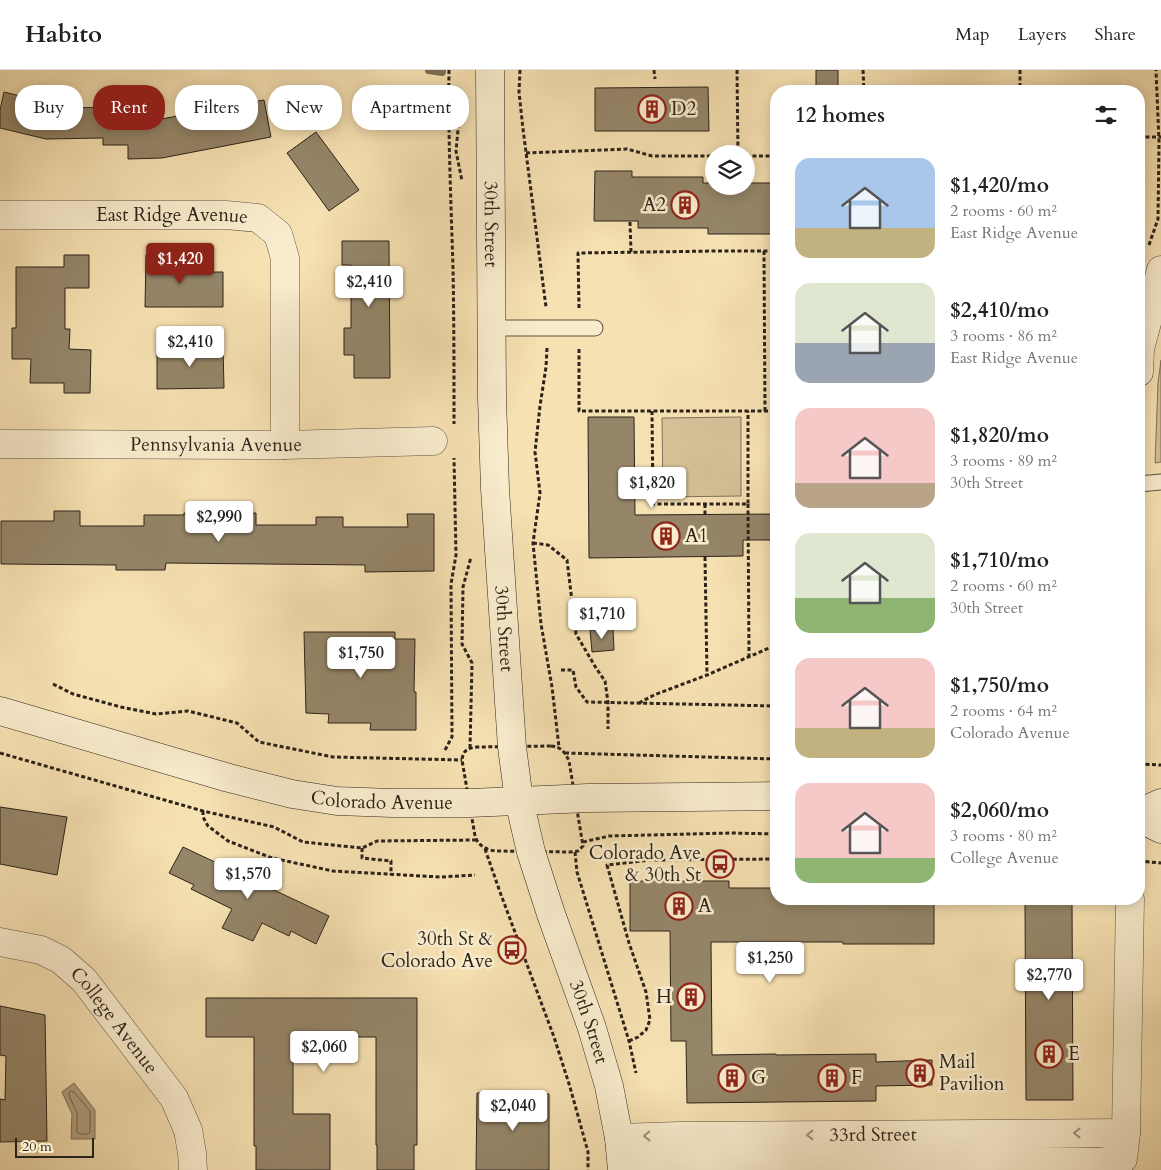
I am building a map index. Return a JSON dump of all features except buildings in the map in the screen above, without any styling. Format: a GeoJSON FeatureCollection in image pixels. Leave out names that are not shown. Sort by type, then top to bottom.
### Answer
{"type":"FeatureCollection","features":[{"type":"Feature","properties":{"kind":"street","name":"30th Street"},"geometry":{"type":"LineString","coordinates":[[490,70],[491,328],[495,489],[512,746],[519,800],[531,852],[592,1028],[609,1086],[621,1156]]}},
{"type":"Feature","properties":{"kind":"street","name":"East Ridge Avenue"},"geometry":{"type":"LineString","coordinates":[[0,215],[226,215],[258,218],[278,234],[285,258],[285,445]]}},
{"type":"Feature","properties":{"kind":"street"},"geometry":{"type":"LineString","coordinates":[[1145,318],[1154,261]]}},
{"type":"Feature","properties":{"kind":"street","name":"Pennsylvania Avenue"},"geometry":{"type":"LineString","coordinates":[[0,444],[285,445],[447,442]]}},
{"type":"Feature","properties":{"kind":"street","name":"Colorado Avenue"},"geometry":{"type":"LineString","coordinates":[[0,711],[220,776],[292,794],[337,801],[470,803],[588,798],[770,796]]}},
{"type":"Feature","properties":{"kind":"street"},"geometry":{"type":"LineString","coordinates":[[1145,810],[1161,803]]}},
{"type":"Feature","properties":{"kind":"street"},"geometry":{"type":"LineString","coordinates":[[1145,821],[1161,829]]}},
{"type":"Feature","properties":{"kind":"street","name":"33rd Street"},"geometry":{"type":"LineString","coordinates":[[621,1156],[679,1136],[1126,1133],[1130,905]]}},
{"type":"Feature","properties":{"kind":"street","name":"College Avenue"},"geometry":{"type":"LineString","coordinates":[[0,942],[41,950],[61,960],[84,980],[174,1098],[188,1130],[192,1153],[192,1170]]}},
{"type":"Feature","properties":{"kind":"lane"},"geometry":{"type":"LineString","coordinates":[[491,328],[595,328]]}},
{"type":"Feature","properties":{"kind":"lane"},"geometry":{"type":"LineString","coordinates":[[1145,483],[1161,482]]}},
{"type":"Feature","properties":{"kind":"path"},"geometry":{"type":"LineString","coordinates":[[445,750],[452,737],[451,584],[456,555],[447,442],[453,269],[449,70]]}},
{"type":"Feature","properties":{"kind":"path"},"geometry":{"type":"LineString","coordinates":[[654,70],[655,79]]}},
{"type":"Feature","properties":{"kind":"path"},"geometry":{"type":"LineString","coordinates":[[737,70],[738,145]]}},
{"type":"Feature","properties":{"kind":"path"},"geometry":{"type":"LineString","coordinates":[[863,70],[864,85]]}},
{"type":"Feature","properties":{"kind":"path"},"geometry":{"type":"LineString","coordinates":[[1020,70],[1020,85]]}},
{"type":"Feature","properties":{"kind":"path"},"geometry":{"type":"LineString","coordinates":[[1154,261],[1158,219],[1160,137],[1156,70]]}},
{"type":"Feature","properties":{"kind":"path"},"geometry":{"type":"LineString","coordinates":[[1145,137],[1160,137]]}},
{"type":"Feature","properties":{"kind":"path"},"geometry":{"type":"LineString","coordinates":[[526,153],[627,149],[652,156],[705,156]]}},
{"type":"Feature","properties":{"kind":"path"},"geometry":{"type":"LineString","coordinates":[[755,156],[770,156]]}},
{"type":"Feature","properties":{"kind":"path"},"geometry":{"type":"LineString","coordinates":[[630,222],[631,252]]}},
{"type":"Feature","properties":{"kind":"path"},"geometry":{"type":"LineString","coordinates":[[764,251],[765,411]]}},
{"type":"Feature","properties":{"kind":"path"},"geometry":{"type":"LineString","coordinates":[[770,251],[578,253],[579,411],[770,411]]}},
{"type":"Feature","properties":{"kind":"path"},"geometry":{"type":"LineString","coordinates":[[652,411],[653,504],[748,504]]}},
{"type":"Feature","properties":{"kind":"path"},"geometry":{"type":"LineString","coordinates":[[748,411],[749,656]]}},
{"type":"Feature","properties":{"kind":"path"},"geometry":{"type":"LineString","coordinates":[[705,504],[705,514]]}},
{"type":"Feature","properties":{"kind":"path"},"geometry":{"type":"LineString","coordinates":[[558,747],[552,687],[541,624],[533,543],[548,545],[567,560],[576,634],[605,680],[608,702],[608,730]]}},
{"type":"Feature","properties":{"kind":"path"},"geometry":{"type":"LineString","coordinates":[[705,557],[707,675]]}},
{"type":"Feature","properties":{"kind":"path"},"geometry":{"type":"LineString","coordinates":[[638,703],[654,694],[707,675],[770,647]]}},
{"type":"Feature","properties":{"kind":"path"},"geometry":{"type":"LineString","coordinates":[[560,670],[573,670],[576,687],[587,702],[770,706]]}},
{"type":"Feature","properties":{"kind":"path"},"geometry":{"type":"LineString","coordinates":[[53,684],[73,694],[122,707],[156,714],[188,711],[237,723],[258,742],[333,757],[462,760]]}},
{"type":"Feature","properties":{"kind":"path"},"geometry":{"type":"LineString","coordinates":[[552,746],[563,750],[569,761]]}},
{"type":"Feature","properties":{"kind":"path"},"geometry":{"type":"LineString","coordinates":[[463,765],[462,760],[465,751],[477,747]]}},
{"type":"Feature","properties":{"kind":"path"},"geometry":{"type":"LineString","coordinates":[[0,753],[203,811],[274,827],[303,842],[362,848],[378,841],[476,838],[485,848],[491,851],[498,851]]}},
{"type":"Feature","properties":{"kind":"path"},"geometry":{"type":"LineString","coordinates":[[565,753],[770,759]]}},
{"type":"Feature","properties":{"kind":"path"},"geometry":{"type":"LineString","coordinates":[[1145,764],[1161,764]]}},
{"type":"Feature","properties":{"kind":"path"},"geometry":{"type":"LineString","coordinates":[[203,811],[203,817],[208,826],[228,841],[272,858],[333,872],[440,877],[474,874]]}},
{"type":"Feature","properties":{"kind":"path"},"geometry":{"type":"LineString","coordinates":[[570,852],[575,852],[583,846],[581,834]]}},
{"type":"Feature","properties":{"kind":"path"},"geometry":{"type":"LineString","coordinates":[[583,842],[609,836],[770,834]]}},
{"type":"Feature","properties":{"kind":"path"},"geometry":{"type":"LineString","coordinates":[[362,848],[362,858],[391,860],[391,874]]}},
{"type":"Feature","properties":{"kind":"path"},"geometry":{"type":"LineString","coordinates":[[485,848],[560,1054],[588,1152],[588,1170]]}},
{"type":"Feature","properties":{"kind":"path"},"geometry":{"type":"LineString","coordinates":[[575,852],[577,872],[629,1040],[638,1037],[646,1030],[650,1020],[646,992],[629,943],[607,865],[650,860],[770,859]]}},
{"type":"Feature","properties":{"kind":"path"},"geometry":{"type":"LineString","coordinates":[[1145,862],[1161,863]]}},
{"type":"Feature","properties":{"kind":"shaded area"},"geometry":{"type":"Polygon","coordinates":[[[1161,360],[1161,462],[1155,463],[1158,383],[1161,360]]]}},
{"type":"Feature","properties":{"kind":"shaded area"},"geometry":{"type":"Polygon","coordinates":[[[741,417],[741,496],[663,497],[662,418],[741,417]]]}},
{"type":"Feature","properties":{"kind":"water"},"geometry":{"type":"Polygon","coordinates":[[[74,1083],[95,1110],[95,1139],[71,1139],[72,1114],[62,1092],[74,1083]]]}},
{"type":"Feature","properties":{"kind":"waterway"},"geometry":{"type":"LineString","coordinates":[[429,70],[442,72]]}},
{"type":"Feature","properties":{"kind":"place","name":"D2"},"geometry":{"type":"Point","coordinates":[652,109]}},
{"type":"Feature","properties":{"kind":"place","name":"A2"},"geometry":{"type":"Point","coordinates":[685,205]}},
{"type":"Feature","properties":{"kind":"place","name":"A1"},"geometry":{"type":"Point","coordinates":[666,536]}},
{"type":"Feature","properties":{"kind":"place","name":"Colorado Ave & 30th St"},"geometry":{"type":"Point","coordinates":[720,864]}},
{"type":"Feature","properties":{"kind":"place","name":"A"},"geometry":{"type":"Point","coordinates":[679,906]}},
{"type":"Feature","properties":{"kind":"place","name":"30th St & Colorado Ave"},"geometry":{"type":"Point","coordinates":[512,950]}},
{"type":"Feature","properties":{"kind":"place","name":"H"},"geometry":{"type":"Point","coordinates":[691,997]}},
{"type":"Feature","properties":{"kind":"place","name":"E"},"geometry":{"type":"Point","coordinates":[1049,1054]}},
{"type":"Feature","properties":{"kind":"place","name":"Mail Pavilion"},"geometry":{"type":"Point","coordinates":[920,1073]}},
{"type":"Feature","properties":{"kind":"place","name":"G"},"geometry":{"type":"Point","coordinates":[732,1078]}},
{"type":"Feature","properties":{"kind":"place","name":"F"},"geometry":{"type":"Point","coordinates":[832,1078]}}]}
